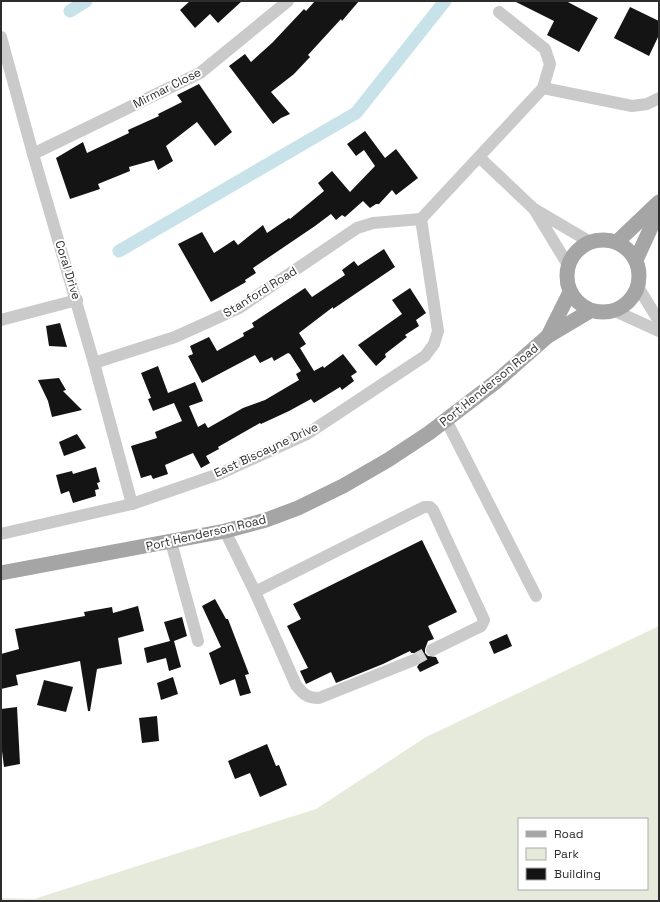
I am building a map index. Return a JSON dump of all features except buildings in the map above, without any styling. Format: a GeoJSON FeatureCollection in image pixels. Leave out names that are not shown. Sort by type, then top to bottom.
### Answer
{"type":"FeatureCollection","features":[{"type":"Feature","properties":{"kind":"main road"},"geometry":{"type":"LineString","coordinates":[[617,242],[659,202]]}},
{"type":"Feature","properties":{"kind":"main road"},"geometry":{"type":"LineString","coordinates":[[636,260],[659,210]]}},
{"type":"Feature","properties":{"kind":"main road"},"geometry":{"type":"LineString","coordinates":[[603,239],[617,242],[628,249],[636,260],[640,273],[638,287],[630,302],[615,311],[603,313],[590,311],[578,303],[570,292],[566,279],[568,265],[576,251],[590,242],[603,239]]}},
{"type":"Feature","properties":{"kind":"main road","name":"Port Henderson Road"},"geometry":{"type":"LineString","coordinates":[[548,336],[570,292]]}},
{"type":"Feature","properties":{"kind":"main road","name":"Port Henderson Road"},"geometry":{"type":"LineString","coordinates":[[1,573],[226,531],[285,513],[343,486],[388,460],[446,420],[497,381],[548,336],[590,311]]}},
{"type":"Feature","properties":{"kind":"street","name":"Mirmar Close"},"geometry":{"type":"LineString","coordinates":[[33,154],[200,73],[288,1]]}},
{"type":"Feature","properties":{"kind":"street"},"geometry":{"type":"LineString","coordinates":[[421,219],[543,88],[550,64],[545,49],[499,12]]}},
{"type":"Feature","properties":{"kind":"street","name":"Coral Drive"},"geometry":{"type":"LineString","coordinates":[[1,37],[7,78],[33,154],[77,300],[132,504]]}},
{"type":"Feature","properties":{"kind":"street"},"geometry":{"type":"LineString","coordinates":[[543,88],[632,106],[647,104],[659,98]]}},
{"type":"Feature","properties":{"kind":"street"},"geometry":{"type":"LineString","coordinates":[[479,158],[534,209],[590,242]]}},
{"type":"Feature","properties":{"kind":"street"},"geometry":{"type":"LineString","coordinates":[[534,209],[568,265]]}},
{"type":"Feature","properties":{"kind":"street","name":"Stanford Road"},"geometry":{"type":"LineString","coordinates":[[94,363],[175,338],[239,308],[357,228],[373,223],[421,219]]}},
{"type":"Feature","properties":{"kind":"street","name":"East Biscayne Drive"},"geometry":{"type":"LineString","coordinates":[[1,534],[132,504],[219,474],[307,434],[425,356],[434,344],[438,331],[421,219]]}},
{"type":"Feature","properties":{"kind":"street"},"geometry":{"type":"LineString","coordinates":[[638,287],[659,321]]}},
{"type":"Feature","properties":{"kind":"street"},"geometry":{"type":"LineString","coordinates":[[1,320],[77,300]]}},
{"type":"Feature","properties":{"kind":"street"},"geometry":{"type":"LineString","coordinates":[[615,311],[659,331]]}},
{"type":"Feature","properties":{"kind":"street"},"geometry":{"type":"LineString","coordinates":[[446,420],[536,596]]}},
{"type":"Feature","properties":{"kind":"street"},"geometry":{"type":"LineString","coordinates":[[255,592],[424,508],[430,507],[434,510],[484,620],[481,626],[432,650]]}},
{"type":"Feature","properties":{"kind":"street"},"geometry":{"type":"LineString","coordinates":[[226,531],[296,685],[303,694],[309,698],[319,698],[414,660]]}},
{"type":"Feature","properties":{"kind":"street"},"geometry":{"type":"LineString","coordinates":[[171,542],[198,641]]}},
{"type":"Feature","properties":{"kind":"green space"},"geometry":{"type":"Polygon","coordinates":[[[659,626],[659,901],[1,901],[1,898],[34,899],[316,809],[426,737],[659,626]]]}},
{"type":"Feature","properties":{"kind":"waterway"},"geometry":{"type":"LineString","coordinates":[[70,11],[86,1]]}},
{"type":"Feature","properties":{"kind":"waterway"},"geometry":{"type":"LineString","coordinates":[[119,251],[356,113],[445,1]]}},
{"type":"Feature","properties":{"kind":"tunnel"},"geometry":{"type":"LineString","coordinates":[[414,660],[432,650]]}}]}
